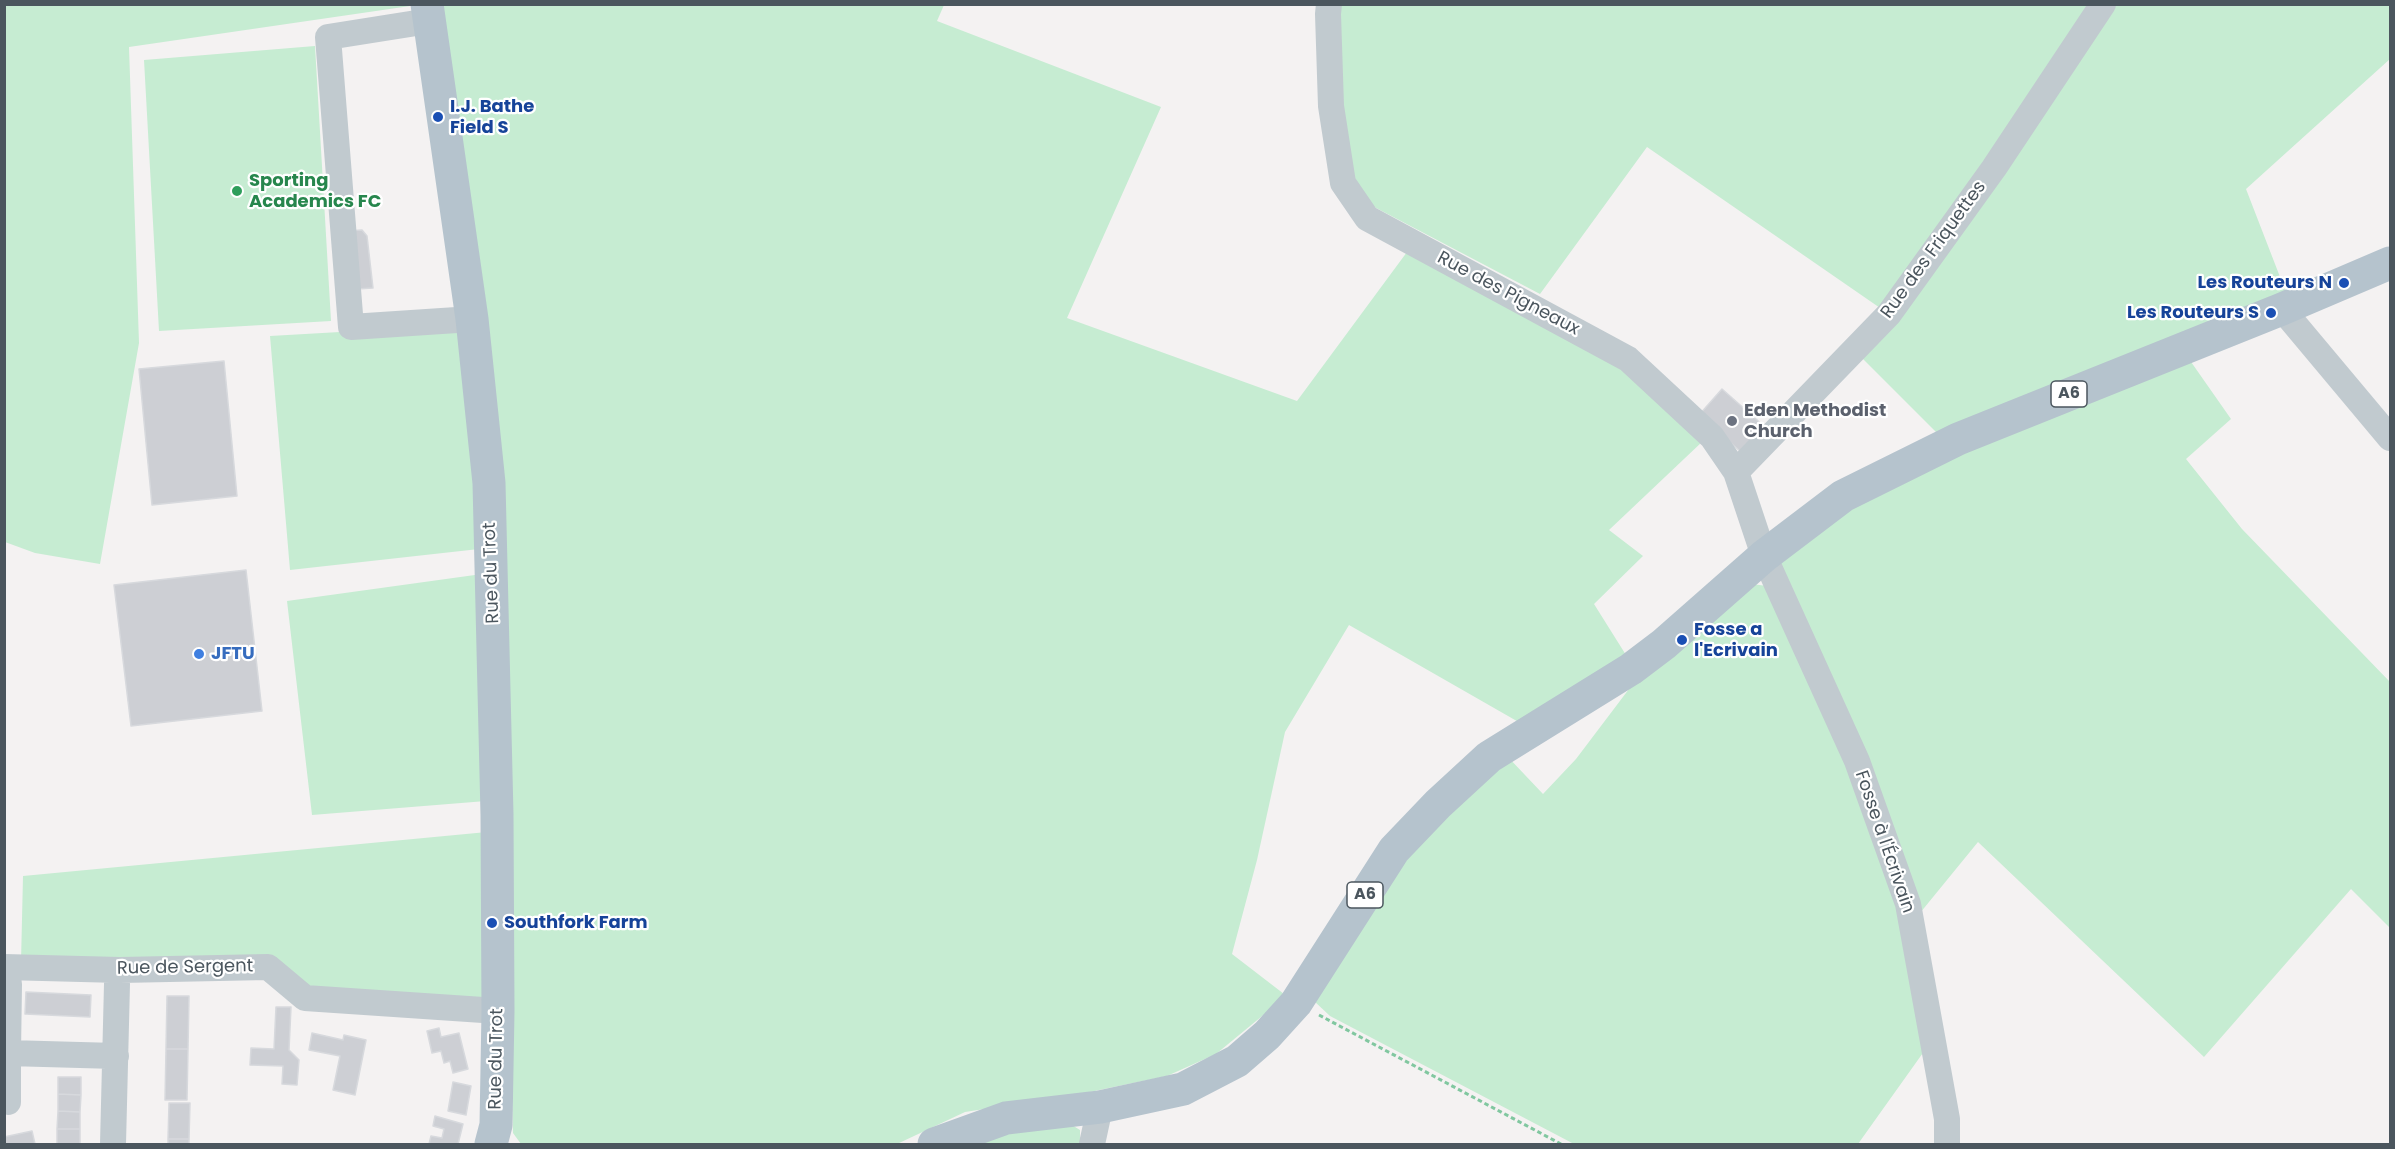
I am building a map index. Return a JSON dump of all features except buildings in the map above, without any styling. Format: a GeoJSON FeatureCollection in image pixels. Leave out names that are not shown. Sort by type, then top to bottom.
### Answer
{"type":"FeatureCollection","features":[{"type":"Feature","properties":{"kind":"main road","name":"Rue du Trot"},"geometry":{"type":"LineString","coordinates":[[428,13],[472,319],[489,483],[499,1138]]}},
{"type":"Feature","properties":{"kind":"main road","name":"A6"},"geometry":{"type":"LineString","coordinates":[[934,1144],[1006,1118],[1100,1107],[1183,1089],[1237,1061],[1267,1035],[1296,1003],[1394,850],[1438,804],[1489,757],[1631,669],[1665,644],[1764,556],[1843,496],[1958,439],[2391,263]]}},
{"type":"Feature","properties":{"kind":"street","name":"Rue des Pigneaux"},"geometry":{"type":"LineString","coordinates":[[1329,4],[1331,106],[1343,183],[1367,218],[1628,359],[1713,437],[1736,472],[1764,556]]}},
{"type":"Feature","properties":{"kind":"street","name":"Rue des Friquettes"},"geometry":{"type":"LineString","coordinates":[[1736,472],[1889,314],[1994,168],[2103,4]]}},
{"type":"Feature","properties":{"kind":"street"},"geometry":{"type":"LineString","coordinates":[[428,13],[328,37],[351,327],[472,319]]}},
{"type":"Feature","properties":{"kind":"street"},"geometry":{"type":"LineString","coordinates":[[2282,309],[2391,438]]}},
{"type":"Feature","properties":{"kind":"street","name":"Fosse à l'Écrivain"},"geometry":{"type":"LineString","coordinates":[[1764,556],[1857,761],[1908,904],[1947,1119],[1947,1144]]}},
{"type":"Feature","properties":{"kind":"street","name":"Rue de Sergent"},"geometry":{"type":"LineString","coordinates":[[7,975],[268,967],[305,998],[498,1011]]}},
{"type":"Feature","properties":{"kind":"street"},"geometry":{"type":"LineString","coordinates":[[7,975],[8,1101]]}},
{"type":"Feature","properties":{"kind":"street"},"geometry":{"type":"LineString","coordinates":[[113,1144],[117,984]]}},
{"type":"Feature","properties":{"kind":"street"},"geometry":{"type":"LineString","coordinates":[[8,1053],[116,1056]]}},
{"type":"Feature","properties":{"kind":"street"},"geometry":{"type":"LineString","coordinates":[[1092,1144],[1100,1107]]}},
{"type":"Feature","properties":{"kind":"path"},"geometry":{"type":"LineString","coordinates":[[1296,1003],[1560,1144]]}},
{"type":"Feature","properties":{"kind":"green space"},"geometry":{"type":"Polygon","coordinates":[[[4,5],[417,5],[129,47],[139,343],[100,564],[35,553],[5,542],[4,5]]]}},
{"type":"Feature","properties":{"kind":"green space"},"geometry":{"type":"Polygon","coordinates":[[[442,5],[944,5],[937,21],[1161,107],[1067,318],[1297,401],[1407,252],[1617,361],[1703,441],[1609,530],[1643,556],[1594,604],[1626,655],[1522,724],[1349,625],[1285,732],[1257,860],[1232,954],[1284,994],[1267,1012],[1216,1054],[1167,1076],[1075,1095],[965,1112],[897,1144],[521,1144],[513,1133],[510,1019],[442,5]]]}},
{"type":"Feature","properties":{"kind":"green space"},"geometry":{"type":"Polygon","coordinates":[[[1340,5],[2095,5],[1883,310],[1647,147],[1540,294],[1359,199],[1347,152],[1336,37],[1340,5]]]}},
{"type":"Feature","properties":{"kind":"green space"},"geometry":{"type":"Polygon","coordinates":[[[2112,5],[2390,5],[2390,59],[2246,189],[2287,295],[1939,435],[1860,356],[2112,5]]]}},
{"type":"Feature","properties":{"kind":"green space","name":"Sporting Academics FC"},"geometry":{"type":"Polygon","coordinates":[[[315,46],[331,321],[159,331],[144,60],[315,46]]]}},
{"type":"Feature","properties":{"kind":"green space"},"geometry":{"type":"Polygon","coordinates":[[[462,325],[479,549],[290,570],[270,336],[462,325]]]}},
{"type":"Feature","properties":{"kind":"green space"},"geometry":{"type":"Polygon","coordinates":[[[2189,359],[2231,419],[2186,459],[2242,529],[2390,682],[2390,928],[2351,889],[2204,1057],[1978,842],[1920,913],[1773,563],[1860,497],[2189,359]]]}},
{"type":"Feature","properties":{"kind":"green space"},"geometry":{"type":"Polygon","coordinates":[[[482,574],[486,801],[312,815],[287,601],[482,574]]]}},
{"type":"Feature","properties":{"kind":"green space"},"geometry":{"type":"Polygon","coordinates":[[[1752,584],[1767,586],[1838,733],[1900,904],[1925,1050],[1858,1144],[1574,1144],[1330,1016],[1314,1001],[1378,895],[1452,805],[1507,756],[1543,794],[1576,759],[1632,685],[1752,584]]]}},
{"type":"Feature","properties":{"kind":"green space"},"geometry":{"type":"Polygon","coordinates":[[[487,832],[486,1002],[310,995],[287,968],[21,962],[23,876],[487,832]]]}},
{"type":"Feature","properties":{"kind":"green space"},"geometry":{"type":"Polygon","coordinates":[[[1067,1122],[1080,1130],[1080,1144],[971,1144],[1009,1129],[1067,1122]]]}},
{"type":"Feature","properties":{"kind":"place","name":"I.J. Bathe Field S"},"geometry":{"type":"Point","coordinates":[438,117]}},
{"type":"Feature","properties":{"kind":"place","name":"Sporting Academics FC"},"geometry":{"type":"Point","coordinates":[237,191]}},
{"type":"Feature","properties":{"kind":"place","name":"Les Routeurs N"},"geometry":{"type":"Point","coordinates":[2344,283]}},
{"type":"Feature","properties":{"kind":"place","name":"Les Routeurs S"},"geometry":{"type":"Point","coordinates":[2271,313]}},
{"type":"Feature","properties":{"kind":"place","name":"Eden Methodist Church"},"geometry":{"type":"Point","coordinates":[1732,421]}},
{"type":"Feature","properties":{"kind":"place","name":"Fosse a l'Ecrivain"},"geometry":{"type":"Point","coordinates":[1682,640]}},
{"type":"Feature","properties":{"kind":"place","name":"JFTU"},"geometry":{"type":"Point","coordinates":[199,654]}},
{"type":"Feature","properties":{"kind":"place","name":"Southfork Farm"},"geometry":{"type":"Point","coordinates":[492,923]}}]}
